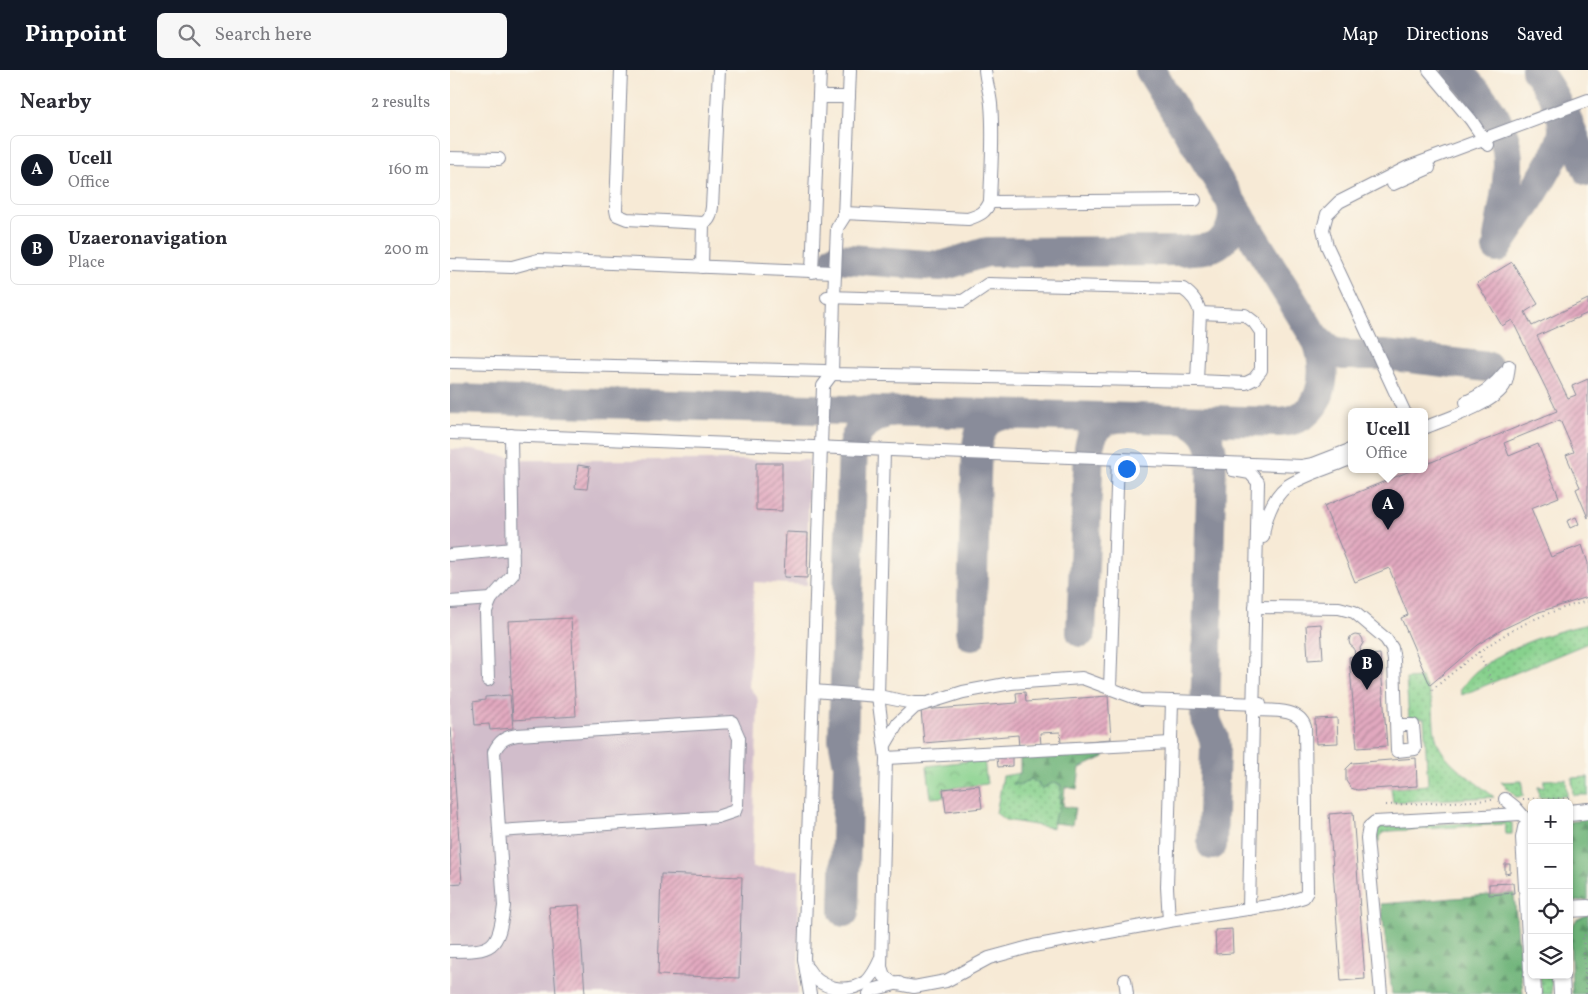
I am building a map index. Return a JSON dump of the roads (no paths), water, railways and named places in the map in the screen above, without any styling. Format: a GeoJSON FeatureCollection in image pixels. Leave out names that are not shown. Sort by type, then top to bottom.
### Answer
{"type":"FeatureCollection","features":[{"type":"Feature","properties":{"kind":"main road"},"geometry":{"type":"LineString","coordinates":[[1573,811],[1584,804]]}},
{"type":"Feature","properties":{"kind":"main road"},"geometry":{"type":"LineString","coordinates":[[1527,819],[1524,834],[1528,889]]}},
{"type":"Feature","properties":{"kind":"main road"},"geometry":{"type":"LineString","coordinates":[[1573,909],[1588,908]]}},
{"type":"Feature","properties":{"kind":"main road"},"geometry":{"type":"LineString","coordinates":[[1532,979],[1534,994]]}},
{"type":"Feature","properties":{"kind":"main road"},"geometry":{"type":"LineString","coordinates":[[1561,979],[1562,994]]}},
{"type":"Feature","properties":{"kind":"lane"},"geometry":{"type":"LineString","coordinates":[[621,70],[616,210],[618,215],[627,219],[703,223],[707,222],[710,218],[712,207],[719,70]]}},
{"type":"Feature","properties":{"kind":"lane"},"geometry":{"type":"LineString","coordinates":[[812,272],[820,70]]}},
{"type":"Feature","properties":{"kind":"lane"},"geometry":{"type":"LineString","coordinates":[[810,994],[804,959],[813,691],[817,448],[814,436],[816,385],[829,373],[830,297],[838,228],[844,217],[850,70]]}},
{"type":"Feature","properties":{"kind":"lane"},"geometry":{"type":"LineString","coordinates":[[844,213],[968,219],[986,211],[990,202],[992,106],[985,70]]}},
{"type":"Feature","properties":{"kind":"lane"},"geometry":{"type":"LineString","coordinates":[[1429,70],[1471,120],[1486,142]]}},
{"type":"Feature","properties":{"kind":"lane"},"geometry":{"type":"LineString","coordinates":[[819,97],[849,97]]}},
{"type":"Feature","properties":{"kind":"lane"},"geometry":{"type":"LineString","coordinates":[[1410,408],[1334,244],[1331,230],[1334,218],[1342,209],[1412,175],[1588,100]]}},
{"type":"Feature","properties":{"kind":"lane"},"geometry":{"type":"LineString","coordinates":[[1403,408],[1327,246],[1323,229],[1328,214],[1340,202],[1408,167],[1588,108]]}},
{"type":"Feature","properties":{"kind":"lane"},"geometry":{"type":"LineString","coordinates":[[450,158],[499,159]]}},
{"type":"Feature","properties":{"kind":"lane"},"geometry":{"type":"LineString","coordinates":[[990,202],[1195,200]]}},
{"type":"Feature","properties":{"kind":"lane"},"geometry":{"type":"LineString","coordinates":[[702,267],[703,223]]}},
{"type":"Feature","properties":{"kind":"lane"},"geometry":{"type":"LineString","coordinates":[[450,265],[512,267],[538,260],[832,272]]}},
{"type":"Feature","properties":{"kind":"lane"},"geometry":{"type":"LineString","coordinates":[[830,297],[963,301],[988,284],[1183,289],[1190,294],[1200,313],[1197,381]]}},
{"type":"Feature","properties":{"kind":"lane"},"geometry":{"type":"LineString","coordinates":[[450,362],[1246,383],[1254,379],[1261,370],[1261,332],[1254,322],[1245,315],[1200,313]]}},
{"type":"Feature","properties":{"kind":"lane"},"geometry":{"type":"LineString","coordinates":[[450,354],[818,365],[829,373]]}},
{"type":"Feature","properties":{"kind":"lane"},"geometry":{"type":"LineString","coordinates":[[1428,418],[1506,384],[1509,366]]}},
{"type":"Feature","properties":{"kind":"lane"},"geometry":{"type":"LineString","coordinates":[[1428,426],[1487,401],[1496,389]]}},
{"type":"Feature","properties":{"kind":"lane"},"geometry":{"type":"LineString","coordinates":[[450,433],[510,434],[1118,462],[1241,470],[1252,474],[1262,490],[1271,494],[1281,492],[1302,479],[1348,461]]}},
{"type":"Feature","properties":{"kind":"lane"},"geometry":{"type":"LineString","coordinates":[[488,680],[486,611],[491,599],[513,574],[510,434]]}},
{"type":"Feature","properties":{"kind":"lane"},"geometry":{"type":"LineString","coordinates":[[1118,462],[1310,465],[1348,451]]}},
{"type":"Feature","properties":{"kind":"lane"},"geometry":{"type":"LineString","coordinates":[[884,452],[878,696],[886,751],[881,958],[883,974],[895,984]]}},
{"type":"Feature","properties":{"kind":"lane"},"geometry":{"type":"LineString","coordinates":[[1110,686],[1118,462]]}},
{"type":"Feature","properties":{"kind":"lane"},"geometry":{"type":"LineString","coordinates":[[1252,906],[1258,611],[1258,477],[1262,469],[1275,464],[1287,473],[1287,484],[1273,505],[1264,526],[1258,611]]}},
{"type":"Feature","properties":{"kind":"lane"},"geometry":{"type":"LineString","coordinates":[[450,555],[513,549]]}},
{"type":"Feature","properties":{"kind":"lane"},"geometry":{"type":"LineString","coordinates":[[450,602],[491,599]]}},
{"type":"Feature","properties":{"kind":"lane"},"geometry":{"type":"LineString","coordinates":[[1258,611],[1341,614],[1348,615],[1356,620],[1384,645],[1394,660],[1397,725]]}},
{"type":"Feature","properties":{"kind":"lane"},"geometry":{"type":"LineString","coordinates":[[886,751],[898,724],[913,704],[962,686],[1008,677],[1082,673],[1141,700],[1256,707]]}},
{"type":"Feature","properties":{"kind":"lane"},"geometry":{"type":"LineString","coordinates":[[804,959],[816,981],[830,989],[869,992],[895,984],[939,977],[987,953],[1031,941],[1252,906],[1292,896],[1298,894],[1300,890],[1301,731],[1298,723],[1292,719],[1256,707],[1139,692],[1082,678],[987,686],[915,707],[898,724]]}},
{"type":"Feature","properties":{"kind":"lane"},"geometry":{"type":"LineString","coordinates":[[813,691],[878,696],[913,704],[928,703]]}},
{"type":"Feature","properties":{"kind":"lane"},"geometry":{"type":"LineString","coordinates":[[1169,919],[1167,887],[1172,701]]}},
{"type":"Feature","properties":{"kind":"lane"},"geometry":{"type":"LineString","coordinates":[[450,951],[486,949],[496,942],[501,928],[504,906],[499,831],[494,752],[498,744],[508,737],[732,722],[736,728],[739,738],[737,805],[734,811],[728,814],[499,831]]}},
{"type":"Feature","properties":{"kind":"lane"},"geometry":{"type":"LineString","coordinates":[[886,751],[1171,743]]}},
{"type":"Feature","properties":{"kind":"lane"},"geometry":{"type":"LineString","coordinates":[[1505,800],[1515,806],[1527,819]]}},
{"type":"Feature","properties":{"kind":"lane"},"geometry":{"type":"LineString","coordinates":[[1381,994],[1367,838],[1369,827],[1375,822],[1527,819]]}},
{"type":"Feature","properties":{"kind":"lane"},"geometry":{"type":"LineString","coordinates":[[846,991],[864,984],[874,972],[881,958]]}},
{"type":"Feature","properties":{"kind":"lane"},"geometry":{"type":"LineString","coordinates":[[1125,980],[1127,994]]}},
{"type":"Feature","properties":{"kind":"place","name":"Ucell"},"geometry":{"type":"Point","coordinates":[1388,530]}},
{"type":"Feature","properties":{"kind":"place","name":"Uzaeronavigation"},"geometry":{"type":"Point","coordinates":[1367,690]}}]}
